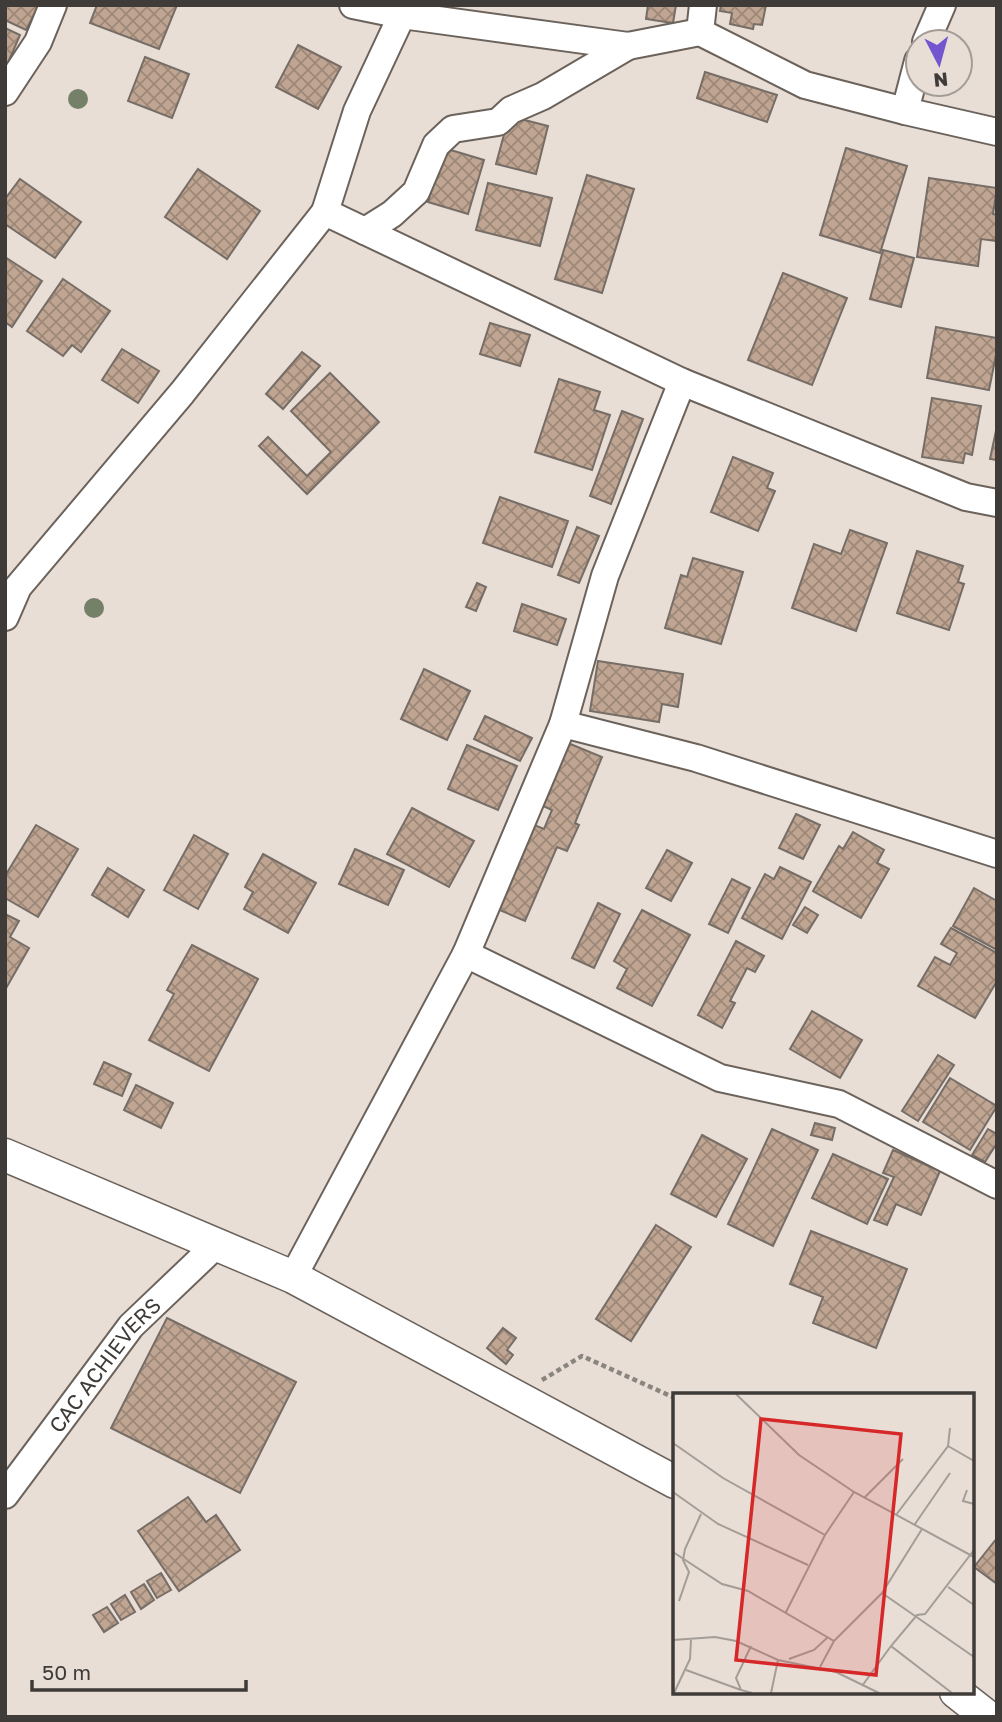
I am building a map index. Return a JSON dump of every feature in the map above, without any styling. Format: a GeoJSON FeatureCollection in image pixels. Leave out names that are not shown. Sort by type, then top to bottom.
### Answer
{"type":"FeatureCollection","features":[{"type":"Feature","properties":{"kind":"street"},"geometry":{"type":"LineString","coordinates":[[5,92],[38,42],[53,5]]}},
{"type":"Feature","properties":{"kind":"street"},"geometry":{"type":"LineString","coordinates":[[353,5],[402,15],[628,46],[700,32],[805,85],[997,132]]}},
{"type":"Feature","properties":{"kind":"street"},"geometry":{"type":"LineString","coordinates":[[700,32],[703,5]]}},
{"type":"Feature","properties":{"kind":"street"},"geometry":{"type":"LineString","coordinates":[[932,28],[942,5]]}},
{"type":"Feature","properties":{"kind":"street"},"geometry":{"type":"LineString","coordinates":[[5,617],[11,584],[182,393],[324,212],[356,111],[402,15]]}},
{"type":"Feature","properties":{"kind":"street"},"geometry":{"type":"LineString","coordinates":[[365,231],[392,214],[416,192],[436,145],[453,129],[498,122],[511,110],[543,96],[628,46]]}},
{"type":"Feature","properties":{"kind":"street"},"geometry":{"type":"LineString","coordinates":[[905,111],[908,98]]}},
{"type":"Feature","properties":{"kind":"street"},"geometry":{"type":"LineString","coordinates":[[324,212],[682,382],[966,497],[997,503]]}},
{"type":"Feature","properties":{"kind":"street"},"geometry":{"type":"LineString","coordinates":[[293,1277],[466,954],[563,724],[605,576],[682,382]]}},
{"type":"Feature","properties":{"kind":"street"},"geometry":{"type":"LineString","coordinates":[[563,724],[696,758],[997,854]]}},
{"type":"Feature","properties":{"kind":"street"},"geometry":{"type":"LineString","coordinates":[[466,954],[720,1078],[839,1104],[997,1185]]}},
{"type":"Feature","properties":{"kind":"street"},"geometry":{"type":"LineString","coordinates":[[5,1155],[293,1277],[673,1481]]}},
{"type":"Feature","properties":{"kind":"street","name":"CAC ACHIEVERS"},"geometry":{"type":"LineString","coordinates":[[5,1495],[131,1326],[217,1244]]}},
{"type":"Feature","properties":{"kind":"street"},"geometry":{"type":"LineString","coordinates":[[959,1694],[988,1717]]}},
{"type":"Feature","properties":{"kind":"path"},"geometry":{"type":"LineString","coordinates":[[515,1396],[582,1356],[673,1397]]}},
{"type":"Feature","properties":{"kind":"building"},"geometry":{"type":"Polygon","coordinates":[[[5,5],[39,5],[26,30],[5,20],[5,5]]]}},
{"type":"Feature","properties":{"kind":"building"},"geometry":{"type":"Polygon","coordinates":[[[97,5],[177,5],[159,49],[90,23],[97,5]]]}},
{"type":"Feature","properties":{"kind":"building"},"geometry":{"type":"Polygon","coordinates":[[[648,5],[676,5],[673,23],[646,19],[648,5]]]}},
{"type":"Feature","properties":{"kind":"building"},"geometry":{"type":"Polygon","coordinates":[[[721,5],[766,5],[762,25],[754,24],[753,29],[730,24],[732,13],[720,11],[721,5]]]}},
{"type":"Feature","properties":{"kind":"building"},"geometry":{"type":"Polygon","coordinates":[[[5,28],[20,35],[8,63],[5,61],[5,28]]]}},
{"type":"Feature","properties":{"kind":"building"},"geometry":{"type":"Polygon","coordinates":[[[298,45],[341,67],[318,109],[276,87],[298,45]]]}},
{"type":"Feature","properties":{"kind":"building"},"geometry":{"type":"Polygon","coordinates":[[[145,57],[189,74],[172,118],[128,101],[145,57]]]}},
{"type":"Feature","properties":{"kind":"building"},"geometry":{"type":"Polygon","coordinates":[[[705,72],[777,95],[767,122],[697,98],[705,72]]]}},
{"type":"Feature","properties":{"kind":"building"},"geometry":{"type":"Polygon","coordinates":[[[509,116],[548,126],[536,174],[496,164],[509,116]]]}},
{"type":"Feature","properties":{"kind":"building"},"geometry":{"type":"Polygon","coordinates":[[[444,148],[484,160],[468,214],[428,202],[444,148]]]}},
{"type":"Feature","properties":{"kind":"building"},"geometry":{"type":"Polygon","coordinates":[[[846,148],[907,166],[880,253],[820,235],[846,148]]]}},
{"type":"Feature","properties":{"kind":"building"},"geometry":{"type":"Polygon","coordinates":[[[198,169],[260,211],[227,259],[165,217],[198,169]]]}},
{"type":"Feature","properties":{"kind":"building"},"geometry":{"type":"Polygon","coordinates":[[[587,175],[634,189],[602,293],[555,279],[587,175]]]}},
{"type":"Feature","properties":{"kind":"building"},"geometry":{"type":"Polygon","coordinates":[[[929,178],[997,188],[993,214],[997,215],[997,241],[981,239],[978,266],[917,257],[929,178]]]}},
{"type":"Feature","properties":{"kind":"building"},"geometry":{"type":"Polygon","coordinates":[[[20,179],[81,222],[55,258],[5,224],[5,199],[20,179]]]}},
{"type":"Feature","properties":{"kind":"building"},"geometry":{"type":"Polygon","coordinates":[[[488,183],[552,198],[540,246],[476,230],[488,183]]]}},
{"type":"Feature","properties":{"kind":"building"},"geometry":{"type":"Polygon","coordinates":[[[883,250],[914,258],[901,307],[870,299],[883,250]]]}},
{"type":"Feature","properties":{"kind":"building"},"geometry":{"type":"Polygon","coordinates":[[[5,257],[42,281],[12,327],[5,322],[5,257]]]}},
{"type":"Feature","properties":{"kind":"building"},"geometry":{"type":"Polygon","coordinates":[[[783,273],[847,298],[812,385],[748,360],[783,273]]]}},
{"type":"Feature","properties":{"kind":"building"},"geometry":{"type":"Polygon","coordinates":[[[63,279],[110,311],[81,352],[72,345],[63,356],[27,331],[63,279]]]}},
{"type":"Feature","properties":{"kind":"building"},"geometry":{"type":"Polygon","coordinates":[[[490,323],[530,335],[520,366],[480,354],[490,323]]]}},
{"type":"Feature","properties":{"kind":"building"},"geometry":{"type":"Polygon","coordinates":[[[936,327],[997,338],[989,390],[927,378],[936,327]]]}},
{"type":"Feature","properties":{"kind":"building"},"geometry":{"type":"Polygon","coordinates":[[[122,349],[159,371],[138,403],[102,380],[122,349]]]}},
{"type":"Feature","properties":{"kind":"building"},"geometry":{"type":"Polygon","coordinates":[[[302,352],[320,366],[283,409],[266,394],[302,352]]]}},
{"type":"Feature","properties":{"kind":"building"},"geometry":{"type":"Polygon","coordinates":[[[330,373],[379,422],[307,494],[259,446],[268,437],[307,476],[331,452],[291,411],[330,373]]]}},
{"type":"Feature","properties":{"kind":"building"},"geometry":{"type":"Polygon","coordinates":[[[559,379],[600,392],[594,410],[610,415],[592,470],[535,452],[559,379]]]}},
{"type":"Feature","properties":{"kind":"building"},"geometry":{"type":"Polygon","coordinates":[[[932,398],[981,406],[972,455],[965,453],[963,463],[922,457],[932,398]]]}},
{"type":"Feature","properties":{"kind":"building"},"geometry":{"type":"Polygon","coordinates":[[[622,411],[643,419],[611,504],[590,496],[622,411]]]}},
{"type":"Feature","properties":{"kind":"building"},"geometry":{"type":"Polygon","coordinates":[[[997,426],[997,460],[990,459],[997,426]]]}},
{"type":"Feature","properties":{"kind":"building"},"geometry":{"type":"Polygon","coordinates":[[[733,457],[773,473],[767,488],[775,491],[758,531],[711,512],[733,457]]]}},
{"type":"Feature","properties":{"kind":"building"},"geometry":{"type":"Polygon","coordinates":[[[500,497],[568,521],[552,567],[483,543],[500,497]]]}},
{"type":"Feature","properties":{"kind":"building"},"geometry":{"type":"Polygon","coordinates":[[[577,527],[599,536],[579,583],[558,575],[577,527]]]}},
{"type":"Feature","properties":{"kind":"building"},"geometry":{"type":"Polygon","coordinates":[[[850,530],[887,543],[856,631],[792,608],[814,544],[841,554],[850,530]]]}},
{"type":"Feature","properties":{"kind":"building"},"geometry":{"type":"Polygon","coordinates":[[[917,551],[963,566],[958,582],[964,584],[949,630],[897,613],[917,551]]]}},
{"type":"Feature","properties":{"kind":"building"},"geometry":{"type":"Polygon","coordinates":[[[693,558],[743,572],[721,644],[665,628],[681,575],[687,577],[693,558]]]}},
{"type":"Feature","properties":{"kind":"building"},"geometry":{"type":"Polygon","coordinates":[[[477,583],[486,587],[476,611],[466,607],[477,583]]]}},
{"type":"Feature","properties":{"kind":"building"},"geometry":{"type":"Polygon","coordinates":[[[522,604],[566,619],[557,645],[514,631],[522,604]]]}},
{"type":"Feature","properties":{"kind":"building"},"geometry":{"type":"Polygon","coordinates":[[[598,661],[683,674],[678,707],[662,704],[659,722],[590,711],[598,661]]]}},
{"type":"Feature","properties":{"kind":"building"},"geometry":{"type":"Polygon","coordinates":[[[424,669],[470,691],[447,740],[401,719],[424,669]]]}},
{"type":"Feature","properties":{"kind":"building"},"geometry":{"type":"Polygon","coordinates":[[[485,716],[532,738],[520,761],[474,739],[485,716]]]}},
{"type":"Feature","properties":{"kind":"building"},"geometry":{"type":"Polygon","coordinates":[[[568,743],[602,757],[575,823],[579,825],[567,851],[557,847],[525,921],[495,908],[532,824],[544,829],[552,810],[541,805],[568,743]]]}},
{"type":"Feature","properties":{"kind":"building"},"geometry":{"type":"Polygon","coordinates":[[[467,745],[517,766],[498,810],[448,789],[467,745]]]}},
{"type":"Feature","properties":{"kind":"building"},"geometry":{"type":"Polygon","coordinates":[[[412,808],[474,841],[449,887],[387,854],[412,808]]]}},
{"type":"Feature","properties":{"kind":"building"},"geometry":{"type":"Polygon","coordinates":[[[796,814],[820,825],[803,859],[779,848],[796,814]]]}},
{"type":"Feature","properties":{"kind":"building"},"geometry":{"type":"Polygon","coordinates":[[[36,825],[78,849],[38,917],[5,898],[5,876],[36,825]]]}},
{"type":"Feature","properties":{"kind":"building"},"geometry":{"type":"Polygon","coordinates":[[[853,832],[884,850],[877,863],[889,869],[861,918],[813,891],[839,846],[843,849],[853,832]]]}},
{"type":"Feature","properties":{"kind":"building"},"geometry":{"type":"Polygon","coordinates":[[[194,835],[228,854],[198,909],[164,890],[194,835]]]}},
{"type":"Feature","properties":{"kind":"building"},"geometry":{"type":"Polygon","coordinates":[[[355,849],[404,870],[388,905],[339,884],[355,849]]]}},
{"type":"Feature","properties":{"kind":"building"},"geometry":{"type":"Polygon","coordinates":[[[667,850],[692,863],[671,901],[646,888],[667,850]]]}},
{"type":"Feature","properties":{"kind":"building"},"geometry":{"type":"Polygon","coordinates":[[[263,854],[316,883],[288,933],[244,909],[253,892],[245,887],[263,854]]]}},
{"type":"Feature","properties":{"kind":"building"},"geometry":{"type":"Polygon","coordinates":[[[780,867],[811,882],[782,939],[742,918],[765,874],[774,879],[780,867]]]}},
{"type":"Feature","properties":{"kind":"building"},"geometry":{"type":"Polygon","coordinates":[[[108,868],[144,890],[128,917],[92,895],[108,868]]]}},
{"type":"Feature","properties":{"kind":"building"},"geometry":{"type":"Polygon","coordinates":[[[732,879],[750,888],[728,933],[709,924],[732,879]]]}},
{"type":"Feature","properties":{"kind":"building"},"geometry":{"type":"Polygon","coordinates":[[[974,888],[997,901],[997,950],[953,926],[974,888]]]}},
{"type":"Feature","properties":{"kind":"building"},"geometry":{"type":"Polygon","coordinates":[[[598,903],[620,914],[594,968],[572,958],[598,903]]]}},
{"type":"Feature","properties":{"kind":"building"},"geometry":{"type":"Polygon","coordinates":[[[805,907],[818,915],[807,933],[793,925],[805,907]]]}},
{"type":"Feature","properties":{"kind":"building"},"geometry":{"type":"Polygon","coordinates":[[[642,910],[690,935],[652,1006],[617,988],[627,969],[614,961],[642,910]]]}},
{"type":"Feature","properties":{"kind":"building"},"geometry":{"type":"Polygon","coordinates":[[[5,914],[19,921],[10,937],[29,948],[5,990],[5,914]]]}},
{"type":"Feature","properties":{"kind":"building"},"geometry":{"type":"Polygon","coordinates":[[[951,928],[997,953],[997,981],[975,1018],[918,986],[935,957],[950,965],[957,953],[941,944],[951,928]]]}},
{"type":"Feature","properties":{"kind":"building"},"geometry":{"type":"Polygon","coordinates":[[[736,941],[764,956],[755,972],[747,968],[730,1001],[735,1003],[722,1028],[698,1015],[736,941]]]}},
{"type":"Feature","properties":{"kind":"building"},"geometry":{"type":"Polygon","coordinates":[[[192,945],[258,979],[209,1071],[149,1040],[174,994],[167,990],[192,945]]]}},
{"type":"Feature","properties":{"kind":"building"},"geometry":{"type":"Polygon","coordinates":[[[812,1011],[862,1040],[840,1078],[790,1049],[812,1011]]]}},
{"type":"Feature","properties":{"kind":"building"},"geometry":{"type":"Polygon","coordinates":[[[938,1055],[954,1065],[918,1121],[902,1111],[938,1055]]]}},
{"type":"Feature","properties":{"kind":"building"},"geometry":{"type":"Polygon","coordinates":[[[104,1062],[131,1074],[122,1096],[94,1084],[104,1062]]]}},
{"type":"Feature","properties":{"kind":"building"},"geometry":{"type":"Polygon","coordinates":[[[950,1078],[997,1106],[970,1150],[923,1122],[950,1078]]]}},
{"type":"Feature","properties":{"kind":"building"},"geometry":{"type":"Polygon","coordinates":[[[136,1085],[173,1103],[161,1128],[124,1110],[136,1085]]]}},
{"type":"Feature","properties":{"kind":"building"},"geometry":{"type":"Polygon","coordinates":[[[815,1123],[835,1128],[832,1140],[811,1135],[815,1123]]]}},
{"type":"Feature","properties":{"kind":"building"},"geometry":{"type":"Polygon","coordinates":[[[772,1129],[818,1150],[773,1246],[728,1224],[772,1129]]]}},
{"type":"Feature","properties":{"kind":"building"},"geometry":{"type":"Polygon","coordinates":[[[988,1129],[997,1134],[997,1143],[985,1162],[972,1155],[988,1129]]]}},
{"type":"Feature","properties":{"kind":"building"},"geometry":{"type":"Polygon","coordinates":[[[702,1135],[747,1159],[716,1217],[671,1194],[702,1135]]]}},
{"type":"Feature","properties":{"kind":"building"},"geometry":{"type":"Polygon","coordinates":[[[893,1150],[940,1171],[921,1215],[896,1204],[887,1225],[874,1220],[894,1177],[883,1173],[893,1150]]]}},
{"type":"Feature","properties":{"kind":"building"},"geometry":{"type":"Polygon","coordinates":[[[833,1154],[888,1179],[867,1224],[812,1198],[833,1154]]]}},
{"type":"Feature","properties":{"kind":"building"},"geometry":{"type":"Polygon","coordinates":[[[656,1225],[691,1247],[631,1341],[596,1319],[656,1225]]]}},
{"type":"Feature","properties":{"kind":"building"},"geometry":{"type":"Polygon","coordinates":[[[811,1231],[907,1269],[876,1348],[813,1323],[823,1297],[790,1284],[811,1231]]]}},
{"type":"Feature","properties":{"kind":"building"},"geometry":{"type":"Polygon","coordinates":[[[167,1318],[296,1382],[240,1493],[111,1428],[167,1318]]]}},
{"type":"Feature","properties":{"kind":"building"},"geometry":{"type":"Polygon","coordinates":[[[503,1328],[516,1338],[507,1350],[513,1355],[506,1364],[487,1348],[503,1328]]]}},
{"type":"Feature","properties":{"kind":"building"},"geometry":{"type":"Polygon","coordinates":[[[188,1497],[206,1522],[216,1515],[240,1550],[179,1591],[138,1531],[188,1497]]]}},
{"type":"Feature","properties":{"kind":"building"},"geometry":{"type":"Polygon","coordinates":[[[997,1538],[997,1584],[974,1567],[997,1538]]]}},
{"type":"Feature","properties":{"kind":"building"},"geometry":{"type":"Polygon","coordinates":[[[161,1573],[171,1590],[157,1598],[147,1581],[161,1573]]]}},
{"type":"Feature","properties":{"kind":"building"},"geometry":{"type":"Polygon","coordinates":[[[144,1584],[154,1600],[141,1609],[131,1592],[144,1584]]]}},
{"type":"Feature","properties":{"kind":"building"},"geometry":{"type":"Polygon","coordinates":[[[125,1595],[135,1612],[121,1620],[111,1604],[125,1595]]]}},
{"type":"Feature","properties":{"kind":"building"},"geometry":{"type":"Polygon","coordinates":[[[107,1607],[118,1623],[104,1632],[93,1615],[107,1607]]]}}]}
